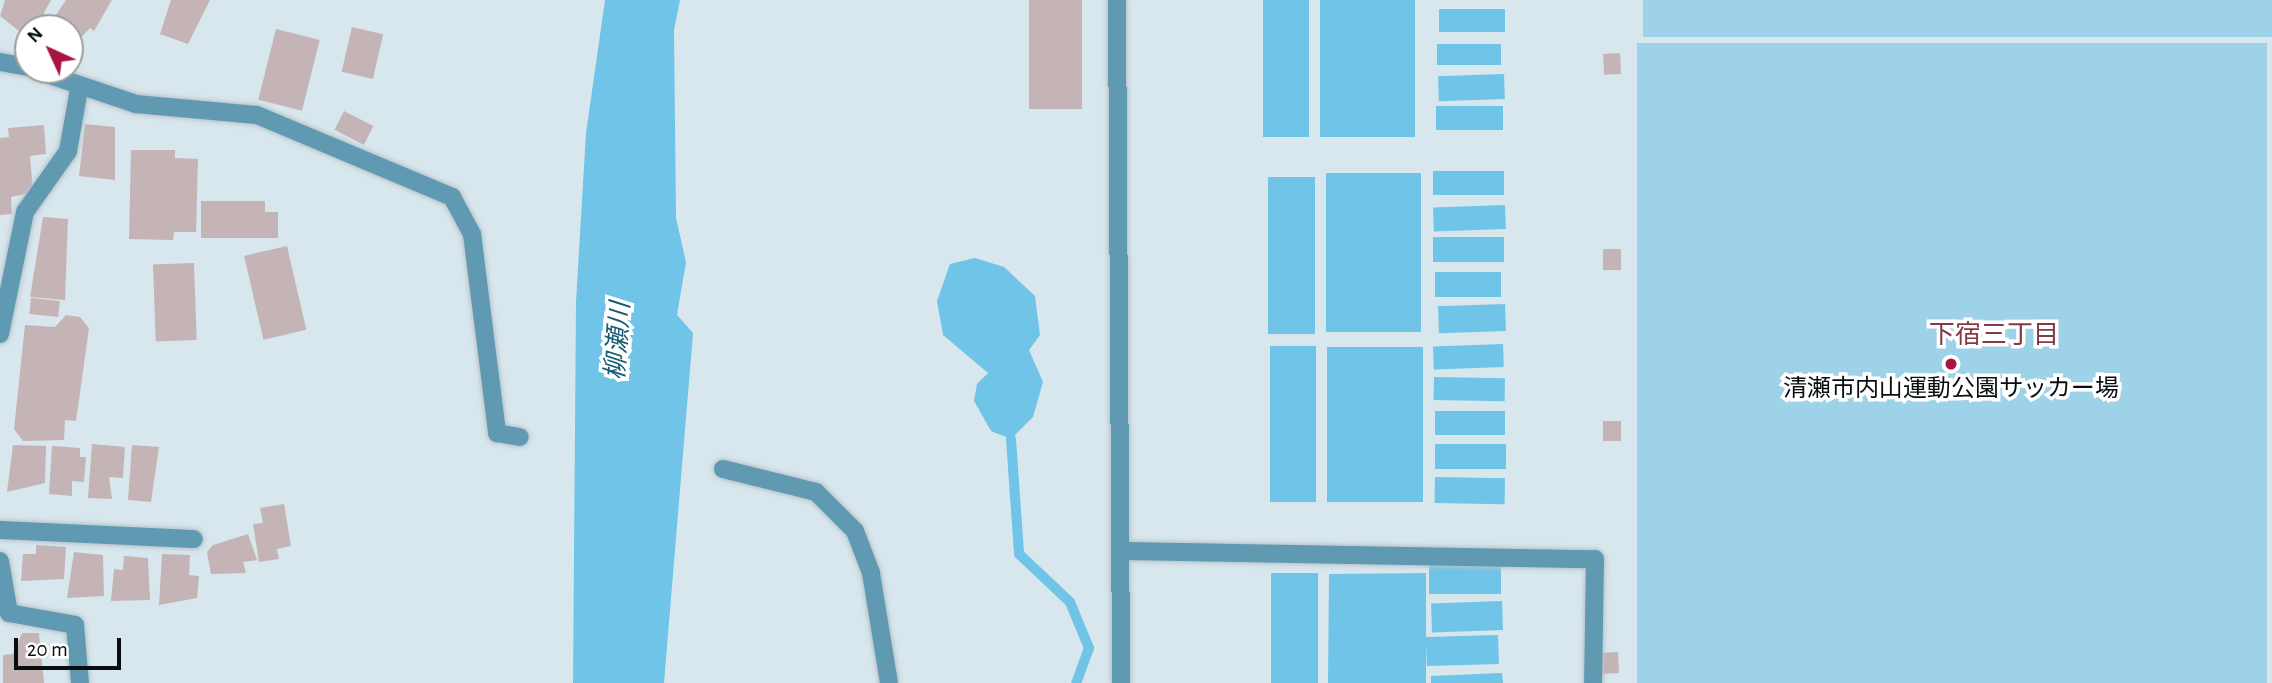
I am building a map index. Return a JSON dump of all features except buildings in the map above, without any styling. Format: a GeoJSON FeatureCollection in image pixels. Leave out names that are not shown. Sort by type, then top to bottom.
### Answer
{"type":"FeatureCollection","features":[{"type":"Feature","properties":{"kind":"street"},"geometry":{"type":"LineString","coordinates":[[1117,0],[1121,683]]}},
{"type":"Feature","properties":{"kind":"street"},"geometry":{"type":"LineString","coordinates":[[68,84],[163,110],[257,115],[452,197],[472,234],[497,433],[520,437]]}},
{"type":"Feature","properties":{"kind":"street"},"geometry":{"type":"LineString","coordinates":[[0,334],[25,212],[68,151],[79,89]]}},
{"type":"Feature","properties":{"kind":"street"},"geometry":{"type":"LineString","coordinates":[[723,469],[816,492],[855,531],[872,573],[888,683]]}},
{"type":"Feature","properties":{"kind":"street"},"geometry":{"type":"LineString","coordinates":[[0,530],[194,539]]}},
{"type":"Feature","properties":{"kind":"street"},"geometry":{"type":"LineString","coordinates":[[1120,551],[1595,559],[1593,683]]}},
{"type":"Feature","properties":{"kind":"street"},"geometry":{"type":"LineString","coordinates":[[0,561],[9,613],[75,625],[80,683]]}},
{"type":"Feature","properties":{"kind":"shaded area"},"geometry":{"type":"Polygon","coordinates":[[[1643,0],[2272,0],[2272,37],[1643,37],[1643,0]]]}},
{"type":"Feature","properties":{"kind":"shaded area","name":"清瀬市内山運動公園サッカー場"},"geometry":{"type":"Polygon","coordinates":[[[1637,43],[2267,43],[2267,683],[1637,683],[1637,43]]]}},
{"type":"Feature","properties":{"kind":"water","name":"柳瀬川"},"geometry":{"type":"Polygon","coordinates":[[[605,0],[680,0],[674,30],[676,218],[686,262],[677,315],[693,333],[664,683],[573,683],[576,302],[586,133],[605,0]]]}},
{"type":"Feature","properties":{"kind":"water"},"geometry":{"type":"Polygon","coordinates":[[[1263,0],[1309,0],[1309,137],[1263,137],[1263,0]]]}},
{"type":"Feature","properties":{"kind":"water"},"geometry":{"type":"Polygon","coordinates":[[[1320,0],[1415,0],[1415,137],[1320,137],[1320,0]]]}},
{"type":"Feature","properties":{"kind":"water"},"geometry":{"type":"Polygon","coordinates":[[[1439,9],[1505,9],[1505,32],[1439,32],[1439,9]]]}},
{"type":"Feature","properties":{"kind":"water"},"geometry":{"type":"Polygon","coordinates":[[[1437,44],[1501,44],[1501,65],[1437,65],[1437,44]]]}},
{"type":"Feature","properties":{"kind":"water"},"geometry":{"type":"Polygon","coordinates":[[[1504,74],[1505,99],[1439,101],[1438,76],[1504,74]]]}},
{"type":"Feature","properties":{"kind":"water"},"geometry":{"type":"Polygon","coordinates":[[[1436,106],[1503,106],[1503,130],[1436,130],[1436,106]]]}},
{"type":"Feature","properties":{"kind":"water"},"geometry":{"type":"Polygon","coordinates":[[[1433,171],[1504,171],[1504,195],[1433,195],[1433,171]]]}},
{"type":"Feature","properties":{"kind":"water"},"geometry":{"type":"Polygon","coordinates":[[[1326,173],[1421,173],[1421,332],[1326,332],[1326,173]]]}},
{"type":"Feature","properties":{"kind":"water"},"geometry":{"type":"Polygon","coordinates":[[[1268,177],[1315,177],[1315,334],[1268,334],[1268,177]]]}},
{"type":"Feature","properties":{"kind":"water"},"geometry":{"type":"Polygon","coordinates":[[[1505,205],[1506,229],[1434,231],[1433,208],[1505,205]]]}},
{"type":"Feature","properties":{"kind":"water"},"geometry":{"type":"Polygon","coordinates":[[[1433,237],[1504,237],[1504,262],[1433,262],[1433,237]]]}},
{"type":"Feature","properties":{"kind":"water"},"geometry":{"type":"Polygon","coordinates":[[[975,258],[1004,267],[1035,296],[1040,335],[1029,350],[1043,382],[1033,417],[1011,439],[991,431],[974,401],[977,384],[988,373],[943,335],[937,301],[950,264],[975,258]]]}},
{"type":"Feature","properties":{"kind":"water"},"geometry":{"type":"Polygon","coordinates":[[[1435,272],[1501,272],[1501,297],[1435,297],[1435,272]]]}},
{"type":"Feature","properties":{"kind":"water"},"geometry":{"type":"Polygon","coordinates":[[[1505,304],[1506,331],[1439,333],[1438,306],[1505,304]]]}},
{"type":"Feature","properties":{"kind":"water"},"geometry":{"type":"Polygon","coordinates":[[[1503,344],[1504,367],[1434,369],[1433,346],[1503,344]]]}},
{"type":"Feature","properties":{"kind":"water"},"geometry":{"type":"Polygon","coordinates":[[[1270,346],[1316,346],[1316,502],[1270,502],[1270,346]]]}},
{"type":"Feature","properties":{"kind":"water"},"geometry":{"type":"Polygon","coordinates":[[[1327,347],[1423,347],[1423,502],[1327,502],[1327,347]]]}},
{"type":"Feature","properties":{"kind":"water"},"geometry":{"type":"Polygon","coordinates":[[[1434,377],[1505,378],[1505,401],[1434,400],[1434,377]]]}},
{"type":"Feature","properties":{"kind":"water"},"geometry":{"type":"Polygon","coordinates":[[[1435,411],[1505,411],[1505,435],[1435,435],[1435,411]]]}},
{"type":"Feature","properties":{"kind":"water"},"geometry":{"type":"Polygon","coordinates":[[[1435,444],[1506,444],[1506,469],[1435,469],[1435,444]]]}},
{"type":"Feature","properties":{"kind":"water"},"geometry":{"type":"Polygon","coordinates":[[[1435,477],[1505,478],[1505,504],[1435,503],[1435,477]]]}},
{"type":"Feature","properties":{"kind":"water"},"geometry":{"type":"Polygon","coordinates":[[[1429,565],[1501,565],[1501,594],[1429,594],[1429,565]]]}},
{"type":"Feature","properties":{"kind":"water"},"geometry":{"type":"Polygon","coordinates":[[[1271,573],[1318,573],[1318,683],[1271,683],[1271,573]]]}},
{"type":"Feature","properties":{"kind":"water"},"geometry":{"type":"Polygon","coordinates":[[[1426,573],[1426,637],[1498,635],[1499,664],[1427,666],[1426,643],[1426,683],[1328,683],[1329,574],[1426,573]]]}},
{"type":"Feature","properties":{"kind":"water"},"geometry":{"type":"Polygon","coordinates":[[[1502,601],[1503,630],[1432,632],[1431,603],[1502,601]]]}},
{"type":"Feature","properties":{"kind":"water"},"geometry":{"type":"Polygon","coordinates":[[[1502,673],[1503,683],[1431,683],[1431,676],[1502,673]]]}},
{"type":"Feature","properties":{"kind":"waterway"},"geometry":{"type":"LineString","coordinates":[[1011,439],[1019,554],[1070,602],[1089,648],[1076,683]]}},
{"type":"Feature","properties":{"kind":"place","name":"清瀬市内山運動公園サッカー場"},"geometry":{"type":"Point","coordinates":[1951,364]}},
{"type":"Feature","properties":{"kind":"district","name":"下宿三丁目"},"geometry":{"type":"Point","coordinates":[1994,336]}}]}
